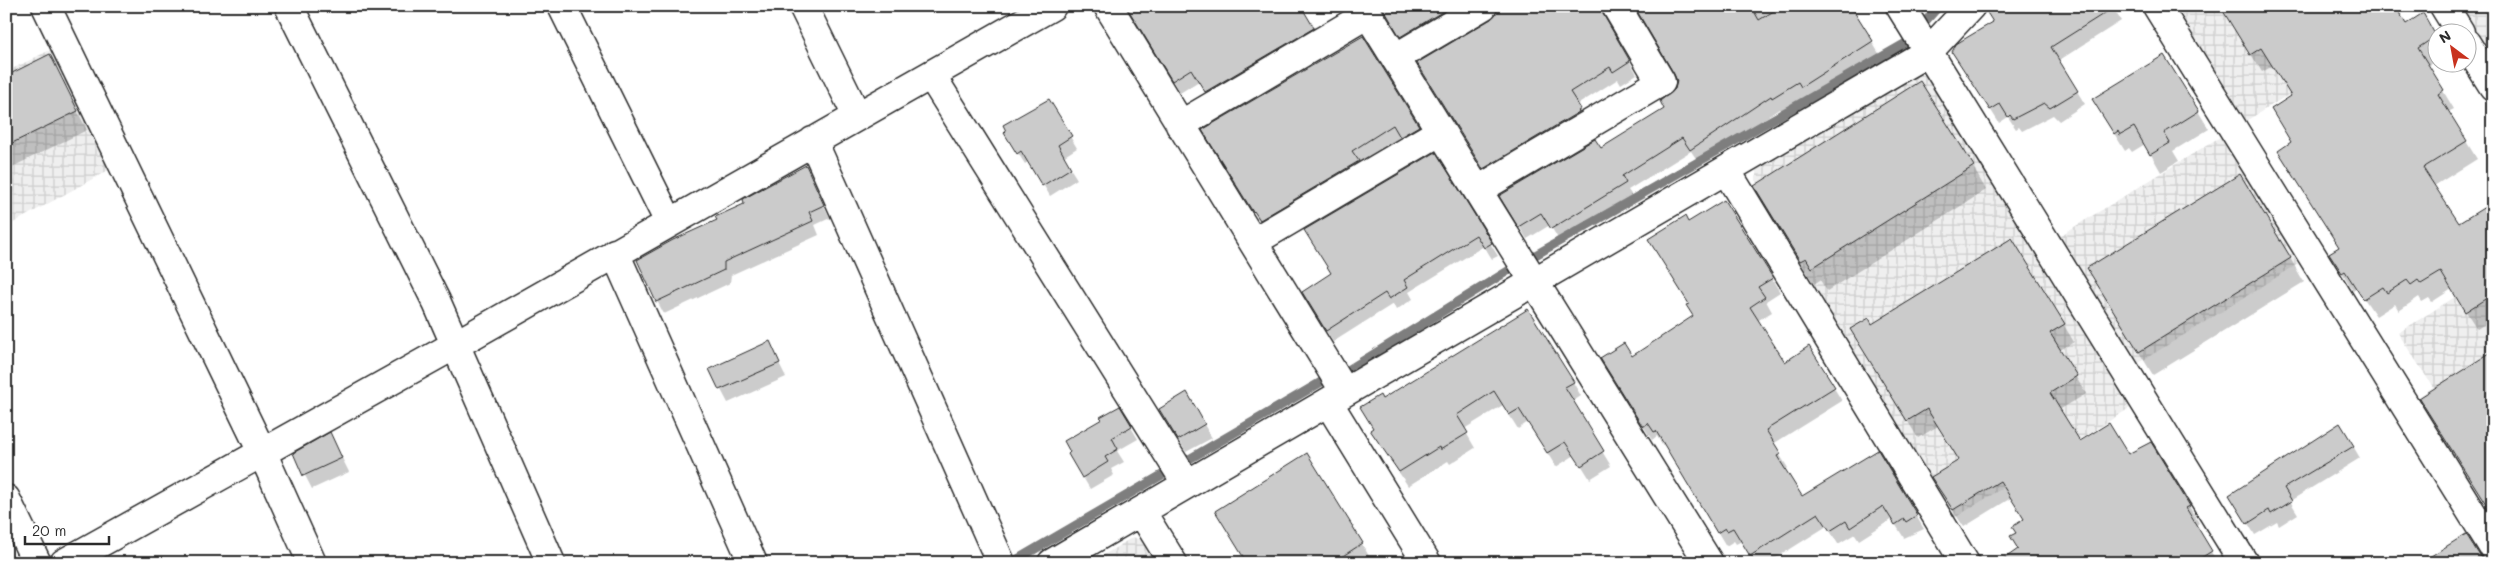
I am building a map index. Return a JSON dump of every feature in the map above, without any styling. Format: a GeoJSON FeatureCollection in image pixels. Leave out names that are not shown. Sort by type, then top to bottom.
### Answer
{"type":"FeatureCollection","features":[{"type":"Feature","properties":{"kind":"street"},"geometry":{"type":"LineString","coordinates":[[46,6],[262,452],[312,563]]}},
{"type":"Feature","properties":{"kind":"street"},"geometry":{"type":"LineString","coordinates":[[289,6],[437,303],[551,563]]}},
{"type":"Feature","properties":{"kind":"street"},"geometry":{"type":"LineString","coordinates":[[562,6],[669,222]]}},
{"type":"Feature","properties":{"kind":"street"},"geometry":{"type":"LineString","coordinates":[[804,6],[857,116]]}},
{"type":"Feature","properties":{"kind":"street"},"geometry":{"type":"LineString","coordinates":[[64,563],[455,345],[1052,6]]}},
{"type":"Feature","properties":{"kind":"street"},"geometry":{"type":"LineString","coordinates":[[1108,6],[1253,242],[1335,387],[1427,563]]}},
{"type":"Feature","properties":{"kind":"street"},"geometry":{"type":"LineString","coordinates":[[1395,58],[1483,6]]}},
{"type":"Feature","properties":{"kind":"street"},"geometry":{"type":"LineString","coordinates":[[1478,190],[1661,82],[1616,6]]}},
{"type":"Feature","properties":{"kind":"street"},"geometry":{"type":"LineString","coordinates":[[1052,563],[1141,510],[1180,473],[1335,387],[1528,269],[1726,170],[1914,30],[1971,6]]}},
{"type":"Feature","properties":{"kind":"street"},"geometry":{"type":"LineString","coordinates":[[2157,6],[2493,547]]}},
{"type":"Feature","properties":{"kind":"street"},"geometry":{"type":"LineString","coordinates":[[2444,6],[2454,22]]}},
{"type":"Feature","properties":{"kind":"street"},"geometry":{"type":"LineString","coordinates":[[1180,124],[1366,10],[1709,563]]}},
{"type":"Feature","properties":{"kind":"street"},"geometry":{"type":"LineString","coordinates":[[1914,30],[2244,563]]}},
{"type":"Feature","properties":{"kind":"street"},"geometry":{"type":"LineString","coordinates":[[2476,59],[2493,86]]}},
{"type":"Feature","properties":{"kind":"street"},"geometry":{"type":"LineString","coordinates":[[931,75],[1180,473]]}},
{"type":"Feature","properties":{"kind":"street"},"geometry":{"type":"LineString","coordinates":[[1253,242],[1441,131]]}},
{"type":"Feature","properties":{"kind":"street"},"geometry":{"type":"LineString","coordinates":[[813,141],[1000,561]]}},
{"type":"Feature","properties":{"kind":"street"},"geometry":{"type":"LineString","coordinates":[[1726,170],[1965,563]]}},
{"type":"Feature","properties":{"kind":"street"},"geometry":{"type":"LineString","coordinates":[[615,253],[753,563]]}},
{"type":"Feature","properties":{"kind":"street"},"geometry":{"type":"LineString","coordinates":[[6,499],[37,563]]}},
{"type":"Feature","properties":{"kind":"street"},"geometry":{"type":"LineString","coordinates":[[1141,510],[1173,563]]}},
{"type":"Feature","properties":{"kind":"shaded area"},"geometry":{"type":"Polygon","coordinates":[[[2183,6],[2397,6],[2406,22],[2246,121],[2177,10],[2183,6]]]}},
{"type":"Feature","properties":{"kind":"shaded area"},"geometry":{"type":"Polygon","coordinates":[[[2458,6],[2493,6],[2493,63],[2476,35],[2476,22],[2468,22],[2458,6]]]}},
{"type":"Feature","properties":{"kind":"shaded area"},"geometry":{"type":"Polygon","coordinates":[[[56,47],[114,167],[6,227],[6,72],[56,47]]]}},
{"type":"Feature","properties":{"kind":"shaded area"},"geometry":{"type":"Polygon","coordinates":[[[1916,74],[1931,76],[2133,406],[1953,519],[1756,199],[1756,168],[1916,74]]]}},
{"type":"Feature","properties":{"kind":"shaded area"},"geometry":{"type":"Polygon","coordinates":[[[2220,137],[2298,264],[2137,364],[2058,237],[2220,137]]]}},
{"type":"Feature","properties":{"kind":"shaded area"},"geometry":{"type":"Polygon","coordinates":[[[2493,273],[2493,503],[2487,507],[2418,398],[2433,387],[2398,333],[2493,273]]]}},
{"type":"Feature","properties":{"kind":"shaded area"},"geometry":{"type":"Polygon","coordinates":[[[1133,537],[1143,541],[1157,563],[1091,563],[1133,537]]]}},
{"type":"Feature","properties":{"kind":"building"},"geometry":{"type":"Polygon","coordinates":[[[1126,6],[1301,6],[1314,28],[1205,92],[1191,69],[1172,81],[1126,6]]]}},
{"type":"Feature","properties":{"kind":"building"},"geometry":{"type":"Polygon","coordinates":[[[1382,6],[1452,6],[1400,37],[1382,6]]]}},
{"type":"Feature","properties":{"kind":"building"},"geometry":{"type":"Polygon","coordinates":[[[1501,6],[1600,6],[1630,61],[1613,72],[1610,67],[1570,92],[1581,109],[1579,112],[1483,169],[1417,63],[1491,19],[1501,6]]]}},
{"type":"Feature","properties":{"kind":"building"},"geometry":{"type":"Polygon","coordinates":[[[1634,6],[1751,6],[1759,20],[1782,6],[1851,6],[1873,41],[1801,87],[1798,82],[1772,98],[1771,96],[1690,150],[1682,138],[1622,176],[1626,183],[1551,229],[1541,213],[1518,227],[1499,196],[1595,139],[1601,148],[1664,109],[1660,101],[1675,89],[1677,81],[1674,74],[1634,6]]]}},
{"type":"Feature","properties":{"kind":"building"},"geometry":{"type":"Polygon","coordinates":[[[1986,6],[2116,6],[2051,47],[2078,91],[2050,108],[2044,103],[2013,119],[2010,115],[2008,117],[2000,104],[1990,110],[1952,52],[1956,44],[1993,22],[1986,11],[1986,6]]]}},
{"type":"Feature","properties":{"kind":"building"},"geometry":{"type":"Polygon","coordinates":[[[2220,6],[2395,6],[2406,24],[2423,13],[2428,22],[2426,22],[2426,43],[2418,48],[2426,61],[2426,72],[2433,72],[2444,90],[2438,94],[2467,141],[2423,168],[2459,223],[2493,202],[2493,294],[2465,312],[2441,272],[2421,284],[2418,280],[2411,285],[2407,280],[2387,293],[2383,287],[2364,299],[2345,271],[2342,273],[2329,253],[2339,247],[2278,151],[2291,142],[2271,109],[2291,96],[2261,48],[2250,55],[2220,6]]]}},
{"type":"Feature","properties":{"kind":"building"},"geometry":{"type":"Polygon","coordinates":[[[1363,36],[1419,126],[1400,137],[1393,125],[1352,151],[1359,161],[1260,220],[1253,212],[1202,130],[1363,36]]]}},
{"type":"Feature","properties":{"kind":"building"},"geometry":{"type":"Polygon","coordinates":[[[50,54],[78,111],[6,146],[6,76],[50,54]]]}},
{"type":"Feature","properties":{"kind":"building"},"geometry":{"type":"Polygon","coordinates":[[[2164,55],[2199,111],[2164,133],[2170,143],[2150,155],[2134,127],[2120,135],[2118,131],[2114,134],[2092,99],[2164,55]]]}},
{"type":"Feature","properties":{"kind":"building"},"geometry":{"type":"Polygon","coordinates":[[[1920,81],[1974,166],[1812,268],[1806,258],[1800,261],[1754,186],[1920,81]]]}},
{"type":"Feature","properties":{"kind":"building"},"geometry":{"type":"Polygon","coordinates":[[[1049,99],[1072,136],[1058,145],[1071,168],[1042,186],[1021,151],[1017,154],[1004,133],[1006,131],[1003,125],[1049,99]]]}},
{"type":"Feature","properties":{"kind":"building"},"geometry":{"type":"Polygon","coordinates":[[[1436,152],[1492,243],[1484,248],[1476,235],[1404,280],[1408,287],[1389,299],[1385,293],[1326,331],[1302,292],[1331,273],[1304,230],[1436,152]]]}},
{"type":"Feature","properties":{"kind":"building"},"geometry":{"type":"Polygon","coordinates":[[[806,165],[824,205],[809,212],[813,221],[724,262],[724,270],[656,302],[637,260],[673,240],[717,220],[715,217],[744,204],[743,199],[806,165]]]}},
{"type":"Feature","properties":{"kind":"building"},"geometry":{"type":"Polygon","coordinates":[[[2240,174],[2291,258],[2139,352],[2087,268],[2240,174]]]}},
{"type":"Feature","properties":{"kind":"building"},"geometry":{"type":"Polygon","coordinates":[[[1724,200],[1773,278],[1758,287],[1765,297],[1750,307],[1785,362],[1809,346],[1835,387],[1766,430],[1781,454],[1777,456],[1802,496],[1878,450],[1917,515],[1906,522],[1904,519],[1895,525],[1883,506],[1850,528],[1846,521],[1830,531],[1818,513],[1750,556],[1733,528],[1727,531],[1725,528],[1717,533],[1656,431],[1654,432],[1648,423],[1643,427],[1600,358],[1624,343],[1632,356],[1693,316],[1686,305],[1689,304],[1648,239],[1685,216],[1688,222],[1724,200]]]}},
{"type":"Feature","properties":{"kind":"building"},"geometry":{"type":"Polygon","coordinates":[[[2012,238],[2065,324],[2050,333],[2077,376],[2050,393],[2080,441],[2109,423],[2128,454],[2151,442],[2190,506],[2186,508],[2212,551],[2193,563],[1998,563],[2018,549],[2010,536],[2016,533],[2012,527],[2024,519],[2000,481],[1953,510],[1931,477],[1959,460],[1927,409],[1907,421],[1850,329],[1869,318],[1872,324],[2012,238]]]}},
{"type":"Feature","properties":{"kind":"building"},"geometry":{"type":"Polygon","coordinates":[[[1528,309],[1574,382],[1565,387],[1604,451],[1581,466],[1565,442],[1547,453],[1519,409],[1509,415],[1494,391],[1457,415],[1468,433],[1440,450],[1439,447],[1399,472],[1370,430],[1373,428],[1360,407],[1380,395],[1382,399],[1528,309]]]}},
{"type":"Feature","properties":{"kind":"building"},"geometry":{"type":"Polygon","coordinates":[[[770,341],[780,363],[719,390],[709,369],[770,341]]]}},
{"type":"Feature","properties":{"kind":"building"},"geometry":{"type":"Polygon","coordinates":[[[2493,351],[2493,515],[2419,398],[2493,351]]]}},
{"type":"Feature","properties":{"kind":"building"},"geometry":{"type":"Polygon","coordinates":[[[1187,392],[1205,424],[1178,440],[1159,409],[1187,392]]]}},
{"type":"Feature","properties":{"kind":"building"},"geometry":{"type":"Polygon","coordinates":[[[1120,406],[1132,426],[1112,438],[1118,449],[1105,457],[1108,462],[1082,478],[1068,454],[1070,452],[1064,441],[1120,406]]]}},
{"type":"Feature","properties":{"kind":"building"},"geometry":{"type":"Polygon","coordinates":[[[2340,423],[2354,446],[2284,488],[2292,501],[2271,514],[2269,510],[2247,524],[2229,495],[2340,423]]]}},
{"type":"Feature","properties":{"kind":"building"},"geometry":{"type":"Polygon","coordinates":[[[330,432],[342,458],[303,476],[293,453],[330,432]]]}},
{"type":"Feature","properties":{"kind":"building"},"geometry":{"type":"Polygon","coordinates":[[[1307,453],[1363,543],[1332,563],[1247,563],[1215,511],[1307,453]]]}},
{"type":"Feature","properties":{"kind":"building"},"geometry":{"type":"Polygon","coordinates":[[[2466,534],[2480,556],[2493,563],[2420,563],[2466,534]]]}},
{"type":"Feature","properties":{"kind":"waterway"},"geometry":{"type":"LineString","coordinates":[[1011,563],[1328,378],[1348,370],[1511,269],[1906,43],[1939,6]]}},
{"type":"Feature","properties":{"kind":"waterway"},"geometry":{"type":"LineString","coordinates":[[1672,71],[1682,87]]}}]}
